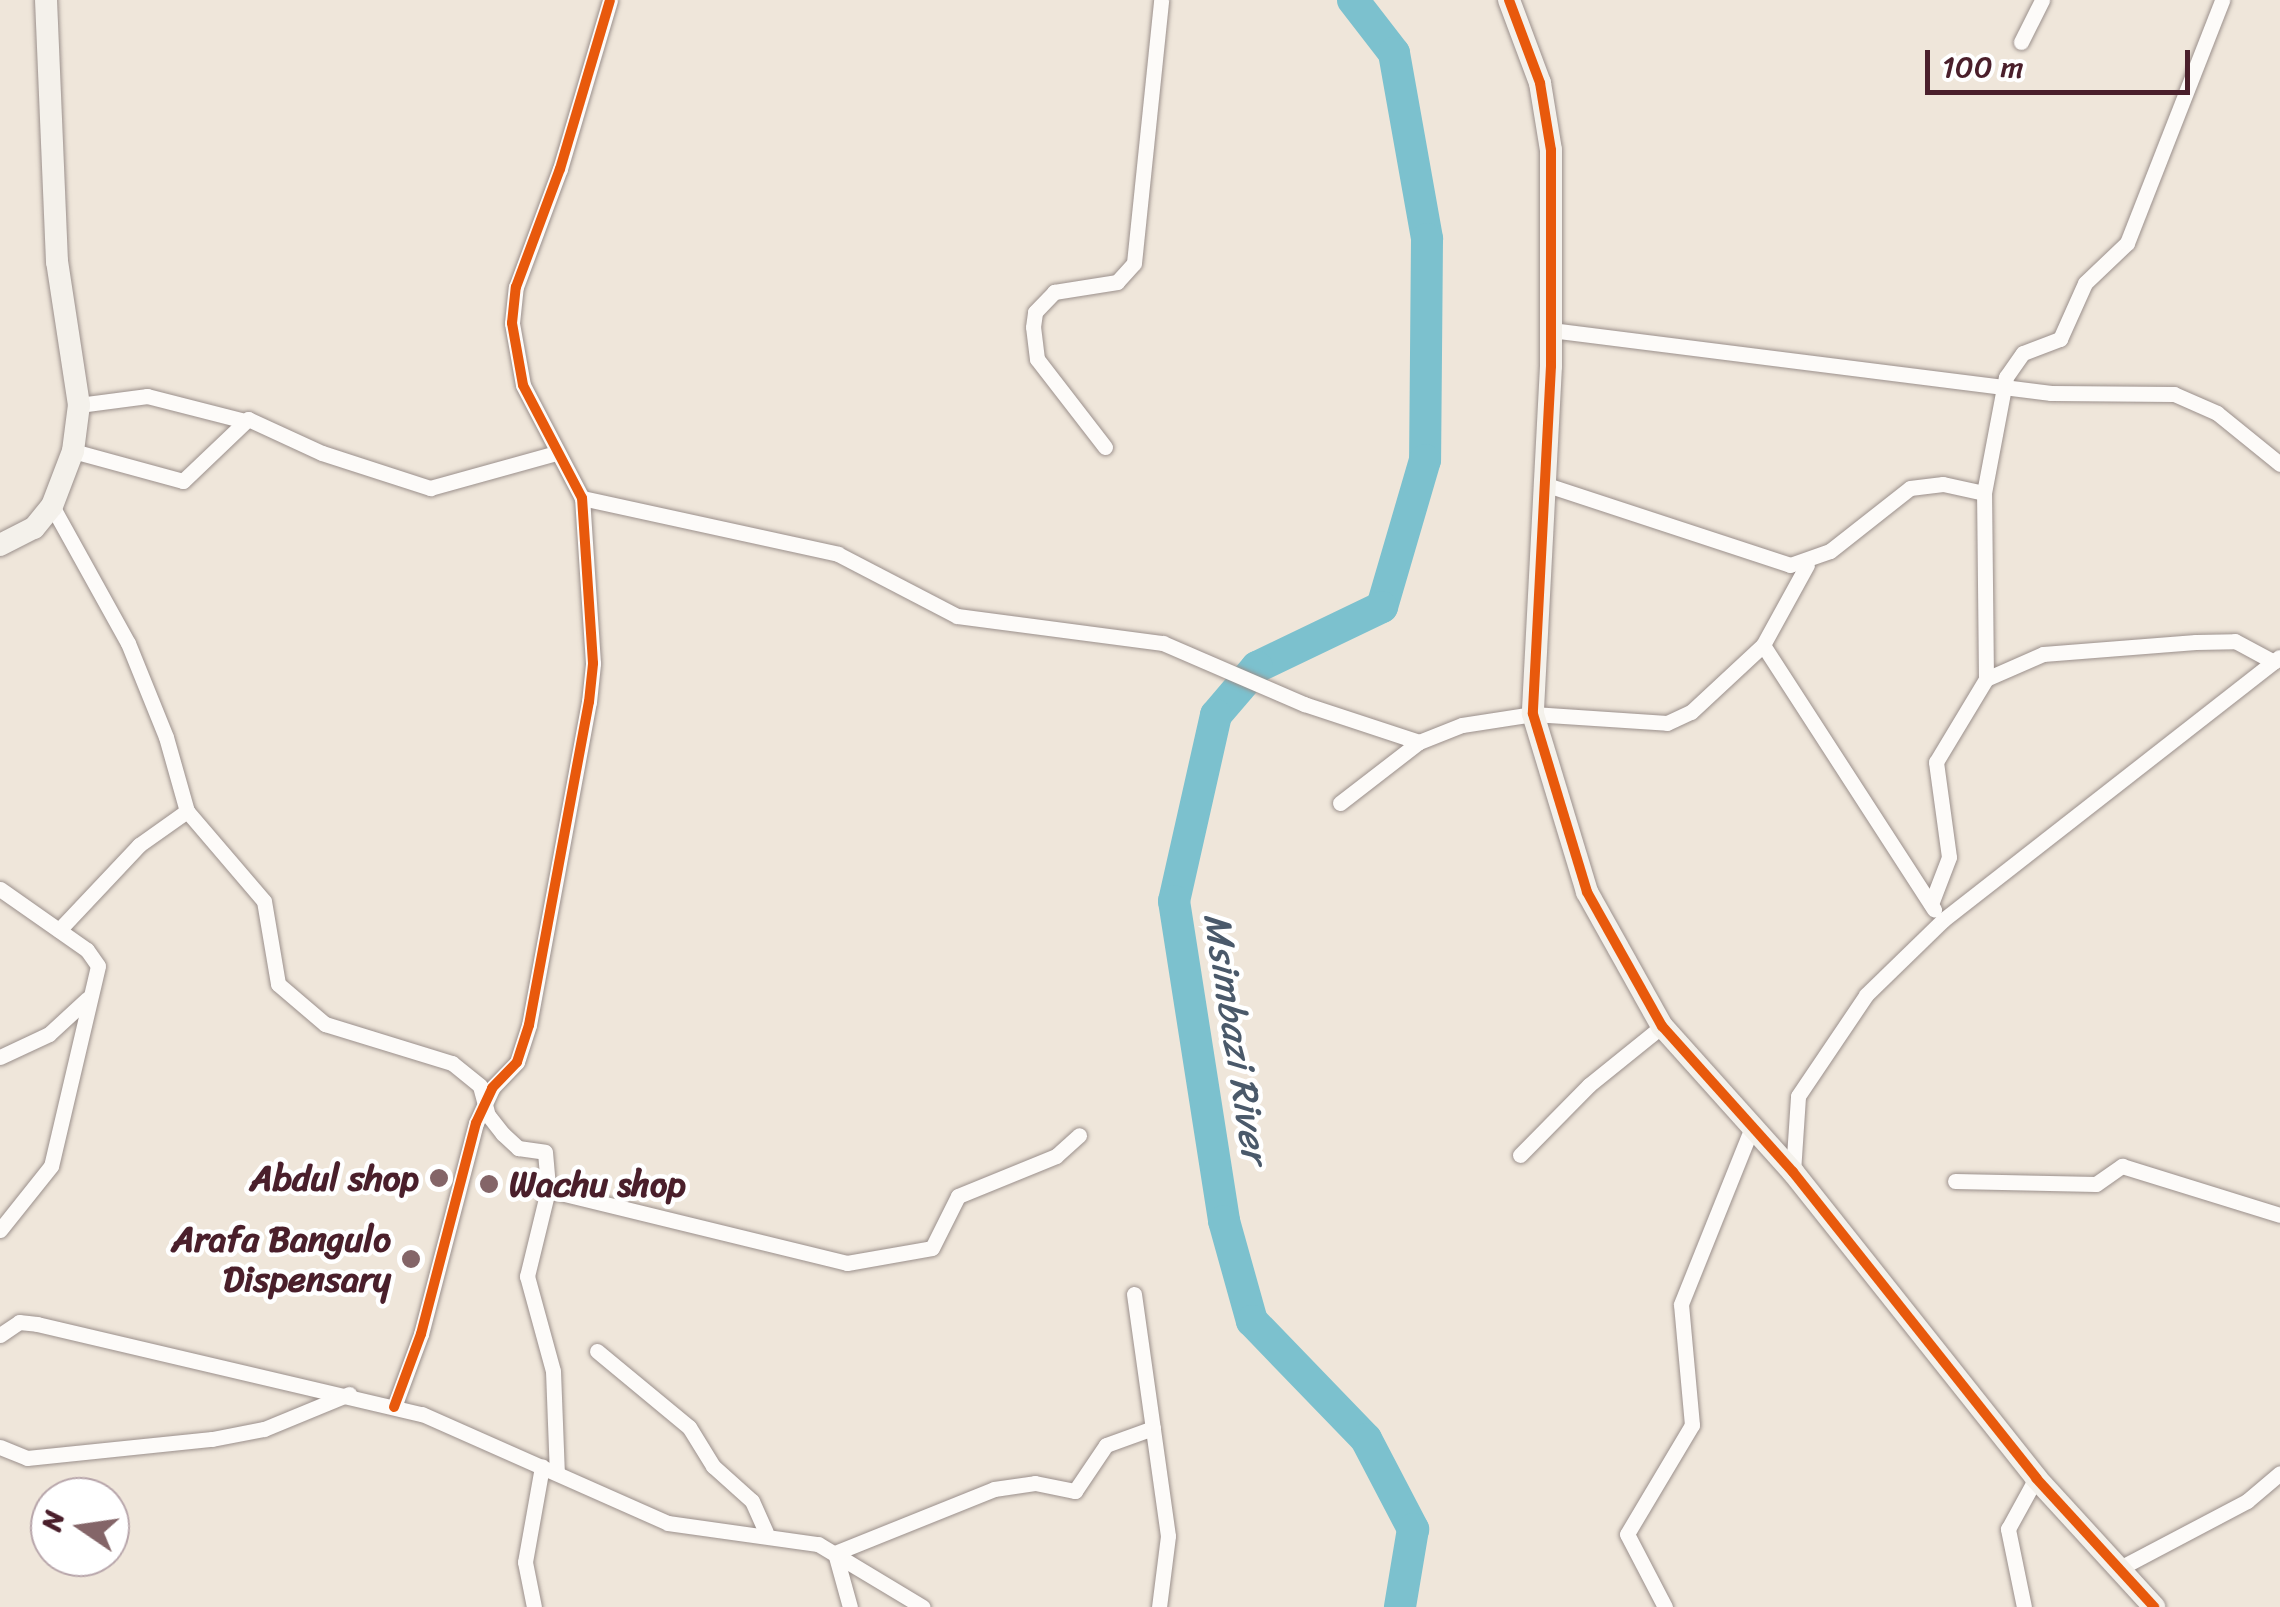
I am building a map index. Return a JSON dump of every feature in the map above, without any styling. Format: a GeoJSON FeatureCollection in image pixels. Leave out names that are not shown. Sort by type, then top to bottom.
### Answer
{"type":"FeatureCollection","features":[{"type":"Feature","properties":{"kind":"street"},"geometry":{"type":"LineString","coordinates":[[0,545],[34,528],[52,506],[73,451],[79,405],[57,262],[46,0]]}},
{"type":"Feature","properties":{"kind":"street"},"geometry":{"type":"LineString","coordinates":[[394,1408],[421,1334],[484,1102],[516,1062],[529,1024],[589,702],[593,663],[582,498],[523,385],[514,304],[610,0]]}},
{"type":"Feature","properties":{"kind":"street"},"geometry":{"type":"LineString","coordinates":[[1104,447],[1037,359],[1032,327],[1035,312],[1054,292],[1117,282],[1134,263],[1161,0]]}},
{"type":"Feature","properties":{"kind":"street"},"geometry":{"type":"LineString","coordinates":[[1509,0],[1540,82],[1552,150],[1551,330],[1533,714],[1587,892],[1662,1026],[1793,1172],[2036,1478],[2154,1607]]}},
{"type":"Feature","properties":{"kind":"street"},"geometry":{"type":"LineString","coordinates":[[2021,42],[2042,0]]}},
{"type":"Feature","properties":{"kind":"street"},"geometry":{"type":"LineString","coordinates":[[1931,904],[1950,857],[1936,762],[1986,679],[1984,493],[2004,387],[2016,358],[2070,328],[2085,283],[2127,243],[2222,0]]}},
{"type":"Feature","properties":{"kind":"street"},"geometry":{"type":"LineString","coordinates":[[1551,330],[2004,387],[2174,394],[2218,413],[2280,464]]}},
{"type":"Feature","properties":{"kind":"street"},"geometry":{"type":"LineString","coordinates":[[79,405],[147,396],[241,420],[415,486],[556,453]]}},
{"type":"Feature","properties":{"kind":"street"},"geometry":{"type":"LineString","coordinates":[[73,451],[182,482],[241,420]]}},
{"type":"Feature","properties":{"kind":"street"},"geometry":{"type":"LineString","coordinates":[[1544,484],[1772,562],[1807,565]]}},
{"type":"Feature","properties":{"kind":"street"},"geometry":{"type":"LineString","coordinates":[[1340,803],[1419,742],[1462,725],[1533,714],[1667,723],[1691,712],[1763,645],[1807,565],[1910,488],[1943,484],[1984,493]]}},
{"type":"Feature","properties":{"kind":"street"},"geometry":{"type":"LineString","coordinates":[[582,498],[838,554],[958,616],[1163,642],[1321,710],[1419,742]]}},
{"type":"Feature","properties":{"kind":"street"},"geometry":{"type":"LineString","coordinates":[[52,506],[128,643],[166,736],[186,810],[264,901],[274,973],[288,994],[325,1024],[440,1055],[474,1080],[494,1125],[516,1146],[545,1152],[548,1190],[527,1276],[553,1371],[549,1470],[525,1562],[534,1607]]}},
{"type":"Feature","properties":{"kind":"street"},"geometry":{"type":"LineString","coordinates":[[1793,1172],[1793,1113],[1809,1074],[1866,995],[1943,920],[2277,659],[2253,646],[2208,641],[2043,654],[1986,679]]}},
{"type":"Feature","properties":{"kind":"street"},"geometry":{"type":"LineString","coordinates":[[1763,645],[1943,920]]}},
{"type":"Feature","properties":{"kind":"street"},"geometry":{"type":"LineString","coordinates":[[59,930],[139,845],[186,810]]}},
{"type":"Feature","properties":{"kind":"street"},"geometry":{"type":"LineString","coordinates":[[0,889],[59,930],[98,966],[87,999],[51,1166],[0,1230]]}},
{"type":"Feature","properties":{"kind":"street"},"geometry":{"type":"LineString","coordinates":[[0,1057],[50,1034],[87,999]]}},
{"type":"Feature","properties":{"kind":"street"},"geometry":{"type":"LineString","coordinates":[[1520,1155],[1589,1085],[1662,1026]]}},
{"type":"Feature","properties":{"kind":"street"},"geometry":{"type":"LineString","coordinates":[[1665,1607],[1627,1534],[1692,1425],[1681,1304],[1752,1127]]}},
{"type":"Feature","properties":{"kind":"street"},"geometry":{"type":"LineString","coordinates":[[548,1190],[848,1263],[932,1248],[958,1196],[1056,1156],[1079,1135]]}},
{"type":"Feature","properties":{"kind":"street"},"geometry":{"type":"LineString","coordinates":[[1955,1181],[2096,1184],[2122,1166],[2280,1215]]}},
{"type":"Feature","properties":{"kind":"street"},"geometry":{"type":"LineString","coordinates":[[1134,1294],[1168,1536],[1159,1607]]}},
{"type":"Feature","properties":{"kind":"street"},"geometry":{"type":"LineString","coordinates":[[2,1327],[37,1324],[145,1354],[348,1394],[394,1408],[680,1526],[731,1535],[766,1532],[835,1553],[922,1607]]}},
{"type":"Feature","properties":{"kind":"street"},"geometry":{"type":"LineString","coordinates":[[597,1351],[689,1426],[713,1466],[752,1501],[766,1532]]}},
{"type":"Feature","properties":{"kind":"street"},"geometry":{"type":"LineString","coordinates":[[0,1447],[27,1458],[212,1439],[264,1429],[348,1394]]}},
{"type":"Feature","properties":{"kind":"street"},"geometry":{"type":"LineString","coordinates":[[835,1553],[994,1489],[1035,1483],[1075,1491],[1106,1445],[1153,1428]]}},
{"type":"Feature","properties":{"kind":"street"},"geometry":{"type":"LineString","coordinates":[[2120,1568],[2247,1501],[2280,1473]]}},
{"type":"Feature","properties":{"kind":"street"},"geometry":{"type":"LineString","coordinates":[[2024,1607],[2008,1528],[2036,1478]]}},
{"type":"Feature","properties":{"kind":"street"},"geometry":{"type":"LineString","coordinates":[[835,1553],[850,1607]]}},
{"type":"Feature","properties":{"kind":"waterway","name":"Msimbazi River"},"geometry":{"type":"LineString","coordinates":[[1353,0],[1394,53],[1427,239],[1425,460],[1382,607],[1257,667],[1216,715],[1174,901],[1224,1221],[1252,1321],[1366,1439],[1413,1529],[1400,1607]]}},
{"type":"Feature","properties":{"kind":"cycle path"},"geometry":{"type":"LineString","coordinates":[[394,1407],[421,1334],[476,1123],[492,1088],[517,1062],[529,1025],[589,702],[593,663],[582,498],[523,385],[512,323],[516,287],[560,169],[610,0]]}},
{"type":"Feature","properties":{"kind":"cycle path"},"geometry":{"type":"LineString","coordinates":[[1509,0],[1540,83],[1551,150],[1551,366],[1533,714],[1587,892],[1662,1026],[1793,1172],[2036,1478],[2154,1607]]}},
{"type":"Feature","properties":{"kind":"place","name":"Abdul shop"},"geometry":{"type":"Point","coordinates":[439,1178]}},
{"type":"Feature","properties":{"kind":"place","name":"Wachu shop"},"geometry":{"type":"Point","coordinates":[489,1184]}},
{"type":"Feature","properties":{"kind":"place","name":"Arafa Bangulo Dispensary"},"geometry":{"type":"Point","coordinates":[411,1259]}}]}
